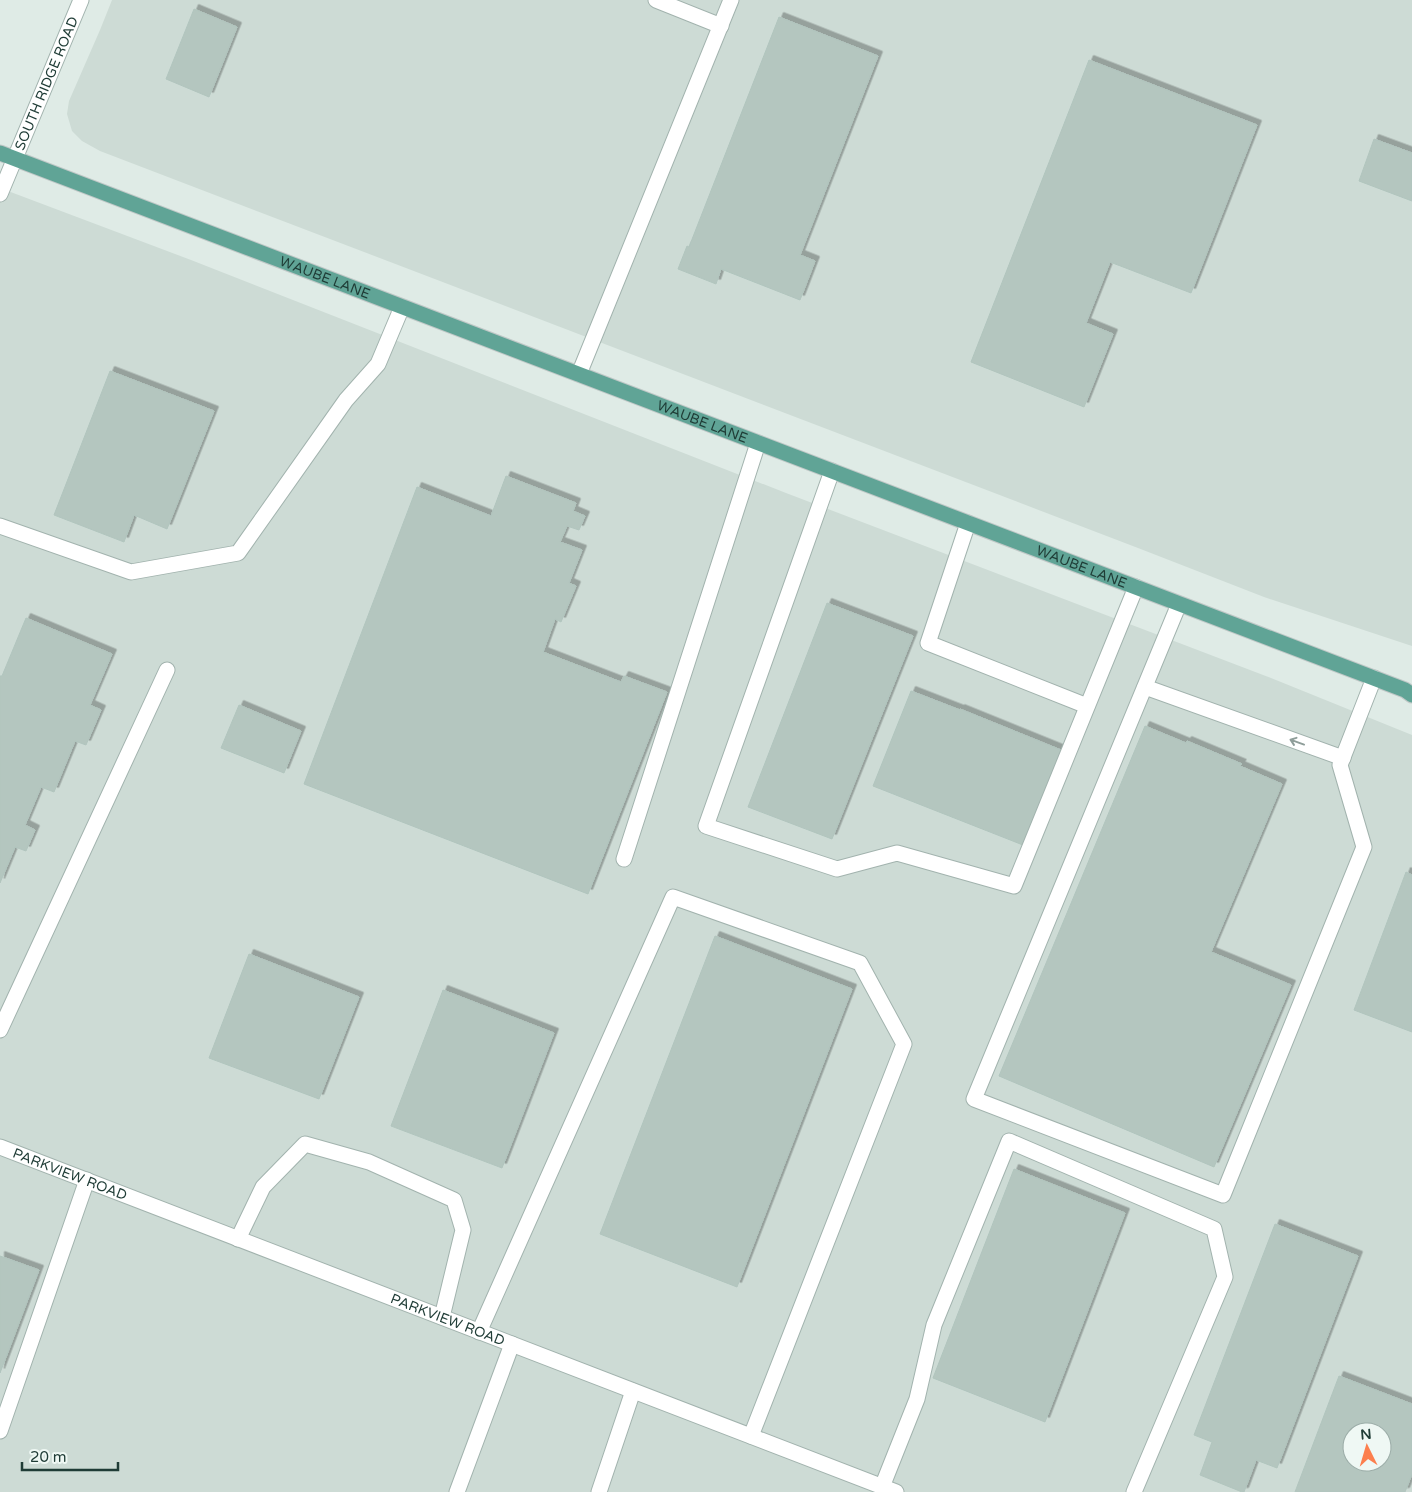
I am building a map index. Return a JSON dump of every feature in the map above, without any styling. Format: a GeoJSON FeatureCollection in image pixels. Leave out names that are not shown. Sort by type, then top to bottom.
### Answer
{"type":"FeatureCollection","features":[{"type":"Feature","properties":{"kind":"main road","name":"WAUBE LANE"},"geometry":{"type":"LineString","coordinates":[[0,153],[1410,692]]}},
{"type":"Feature","properties":{"kind":"street","name":"SOUTH RIDGE ROAD"},"geometry":{"type":"LineString","coordinates":[[0,194],[82,0]]}},
{"type":"Feature","properties":{"kind":"street"},"geometry":{"type":"LineString","coordinates":[[656,0],[721,26]]}},
{"type":"Feature","properties":{"kind":"street"},"geometry":{"type":"LineString","coordinates":[[579,374],[731,0]]}},
{"type":"Feature","properties":{"kind":"street"},"geometry":{"type":"LineString","coordinates":[[0,526],[131,572],[238,553],[346,400],[378,364],[402,307]]}},
{"type":"Feature","properties":{"kind":"street"},"geometry":{"type":"LineString","coordinates":[[624,859],[758,443]]}},
{"type":"Feature","properties":{"kind":"street"},"geometry":{"type":"LineString","coordinates":[[832,471],[706,826],[837,869],[897,853],[1014,886],[1136,587]]}},
{"type":"Feature","properties":{"kind":"street"},"geometry":{"type":"LineString","coordinates":[[968,523],[928,643],[1087,706]]}},
{"type":"Feature","properties":{"kind":"street"},"geometry":{"type":"LineString","coordinates":[[1179,604],[974,1099],[1223,1195],[1364,847],[1340,765],[1374,678]]}},
{"type":"Feature","properties":{"kind":"street"},"geometry":{"type":"LineString","coordinates":[[0,1030],[167,670]]}},
{"type":"Feature","properties":{"kind":"street"},"geometry":{"type":"LineString","coordinates":[[1145,687],[1343,758]]}},
{"type":"Feature","properties":{"kind":"street"},"geometry":{"type":"LineString","coordinates":[[479,1332],[673,897],[860,963],[904,1044],[751,1436]]}},
{"type":"Feature","properties":{"kind":"street"},"geometry":{"type":"LineString","coordinates":[[889,1489],[916,1399],[934,1325],[1009,1141],[1214,1229],[1225,1277],[1134,1492]]}},
{"type":"Feature","properties":{"kind":"street"},"geometry":{"type":"LineString","coordinates":[[238,1239],[263,1187],[305,1144],[369,1162],[454,1200],[462,1230],[442,1317]]}},
{"type":"Feature","properties":{"kind":"street","name":"PARKVIEW ROAD"},"geometry":{"type":"LineString","coordinates":[[0,1147],[889,1489]]}},
{"type":"Feature","properties":{"kind":"street"},"geometry":{"type":"LineString","coordinates":[[0,1432],[86,1180]]}},
{"type":"Feature","properties":{"kind":"street"},"geometry":{"type":"LineString","coordinates":[[457,1492],[512,1344]]}},
{"type":"Feature","properties":{"kind":"street"},"geometry":{"type":"LineString","coordinates":[[599,1492],[633,1391]]}},
{"type":"Feature","properties":{"kind":"shaded area"},"geometry":{"type":"Polygon","coordinates":[[[112,0],[1412,0],[1412,646],[1264,597],[100,151],[82,141],[72,131],[67,114],[69,101],[112,0]]]}},
{"type":"Feature","properties":{"kind":"shaded area"},"geometry":{"type":"Polygon","coordinates":[[[0,188],[191,260],[786,493],[1271,678],[1412,735],[1412,1492],[0,1492],[0,188]]]}},
{"type":"Feature","properties":{"kind":"building"},"geometry":{"type":"Polygon","coordinates":[[[194,9],[237,27],[209,97],[166,79],[194,9]]]}},
{"type":"Feature","properties":{"kind":"building"},"geometry":{"type":"Polygon","coordinates":[[[779,17],[878,56],[800,255],[815,261],[800,300],[721,269],[716,284],[678,269],[687,246],[689,247],[779,17]]]}},
{"type":"Feature","properties":{"kind":"building"},"geometry":{"type":"Polygon","coordinates":[[[1089,60],[1257,125],[1191,293],[1110,262],[1086,323],[1113,334],[1084,407],[971,362],[1089,60]]]}},
{"type":"Feature","properties":{"kind":"building"},"geometry":{"type":"Polygon","coordinates":[[[1374,139],[1412,153],[1412,201],[1359,181],[1374,139]]]}},
{"type":"Feature","properties":{"kind":"building"},"geometry":{"type":"Polygon","coordinates":[[[110,371],[214,411],[167,529],[134,515],[124,542],[54,515],[110,371]]]}},
{"type":"Feature","properties":{"kind":"building"},"geometry":{"type":"Polygon","coordinates":[[[506,476],[576,503],[573,511],[585,516],[579,530],[567,526],[560,542],[582,550],[569,583],[576,586],[561,622],[555,619],[543,652],[621,682],[624,676],[667,692],[588,894],[304,784],[417,487],[491,516],[506,476]]]}},
{"type":"Feature","properties":{"kind":"building"},"geometry":{"type":"Polygon","coordinates":[[[827,603],[913,636],[832,839],[748,807],[827,603]]]}},
{"type":"Feature","properties":{"kind":"building"},"geometry":{"type":"Polygon","coordinates":[[[26,618],[112,654],[90,705],[101,710],[86,745],[75,741],[54,792],[41,787],[25,825],[35,830],[26,851],[15,847],[0,883],[0,676],[2,676],[26,618]]]}},
{"type":"Feature","properties":{"kind":"building"},"geometry":{"type":"Polygon","coordinates":[[[911,691],[1066,752],[1028,847],[873,786],[911,691]]]}},
{"type":"Feature","properties":{"kind":"building"},"geometry":{"type":"Polygon","coordinates":[[[239,705],[301,731],[284,773],[221,748],[239,705]]]}},
{"type":"Feature","properties":{"kind":"building"},"geometry":{"type":"Polygon","coordinates":[[[1145,726],[1242,764],[1240,766],[1282,784],[1211,952],[1291,985],[1214,1167],[999,1076],[1145,726]]]}},
{"type":"Feature","properties":{"kind":"building"},"geometry":{"type":"Polygon","coordinates":[[[1406,872],[1412,875],[1412,1032],[1354,1010],[1406,872]]]}},
{"type":"Feature","properties":{"kind":"building"},"geometry":{"type":"Polygon","coordinates":[[[715,936],[852,989],[737,1287],[600,1234],[715,936]]]}},
{"type":"Feature","properties":{"kind":"building"},"geometry":{"type":"Polygon","coordinates":[[[249,954],[359,997],[319,1099],[209,1058],[249,954]]]}},
{"type":"Feature","properties":{"kind":"building"},"geometry":{"type":"Polygon","coordinates":[[[443,990],[554,1033],[502,1168],[391,1126],[443,990]]]}},
{"type":"Feature","properties":{"kind":"building"},"geometry":{"type":"Polygon","coordinates":[[[1014,1169],[1125,1213],[1045,1422],[933,1378],[1014,1169]]]}},
{"type":"Feature","properties":{"kind":"building"},"geometry":{"type":"Polygon","coordinates":[[[1275,1224],[1358,1256],[1277,1468],[1256,1460],[1244,1492],[1242,1492],[1200,1475],[1212,1442],[1194,1435],[1275,1224]]]}},
{"type":"Feature","properties":{"kind":"building"},"geometry":{"type":"Polygon","coordinates":[[[0,1256],[39,1270],[0,1373],[0,1256]]]}},
{"type":"Feature","properties":{"kind":"building"},"geometry":{"type":"Polygon","coordinates":[[[1339,1376],[1412,1404],[1412,1474],[1405,1492],[1295,1492],[1339,1376]]]}}]}
